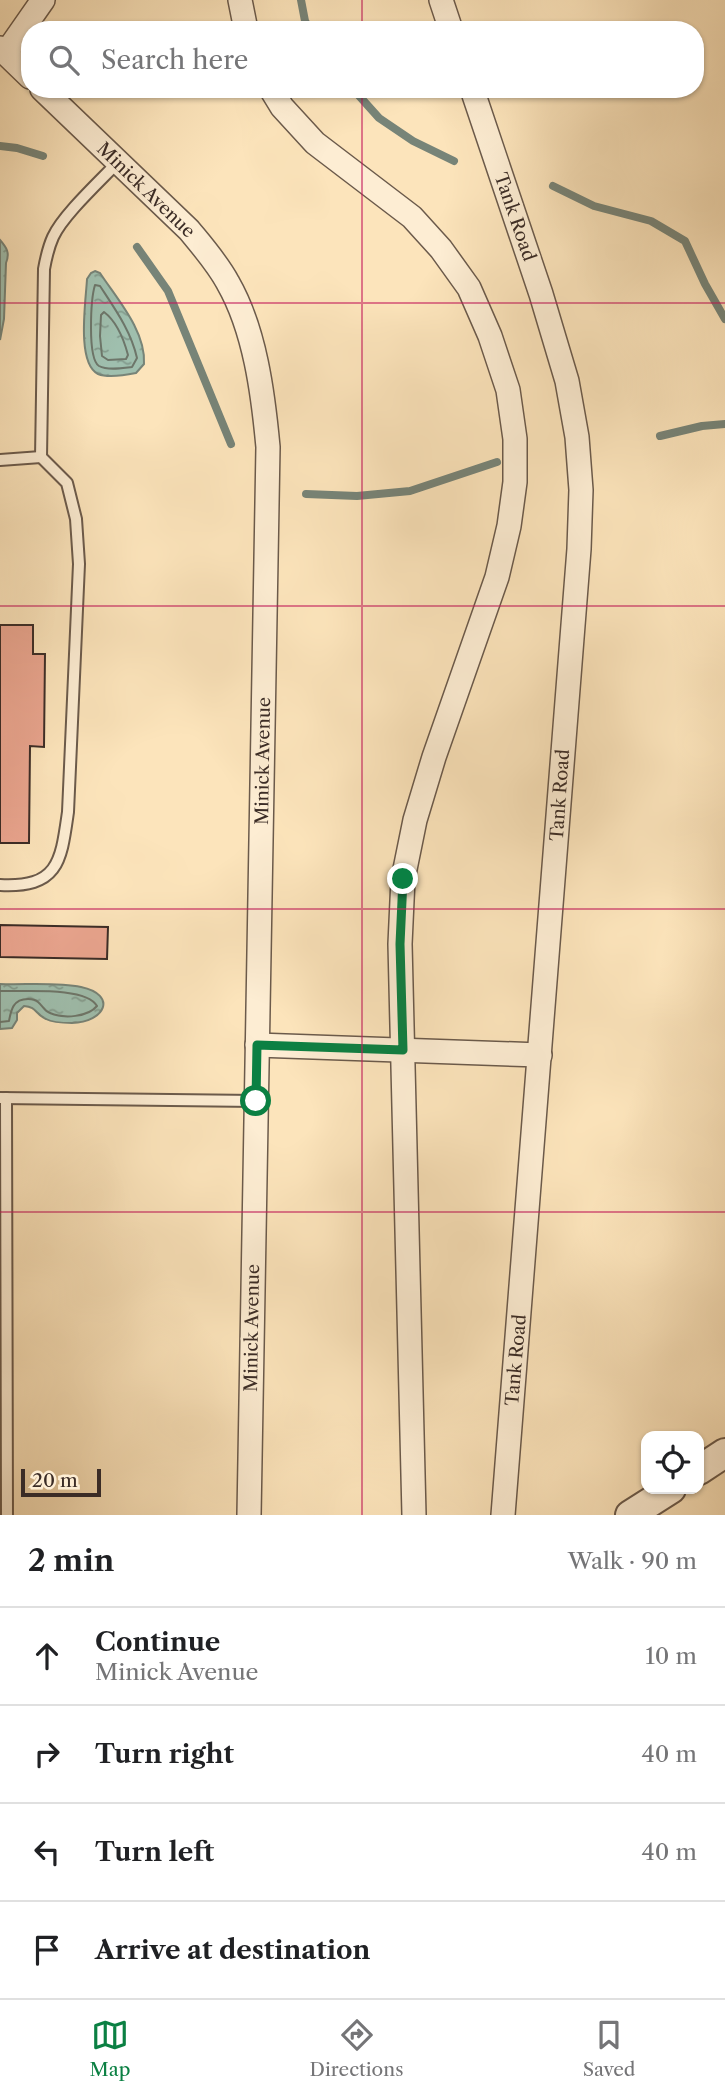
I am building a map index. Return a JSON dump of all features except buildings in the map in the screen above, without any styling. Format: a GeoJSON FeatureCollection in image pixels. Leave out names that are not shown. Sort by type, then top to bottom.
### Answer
{"type":"FeatureCollection","features":[{"type":"Feature","properties":{"kind":"street"},"geometry":{"type":"LineString","coordinates":[[26,21],[43,0]]}},
{"type":"Feature","properties":{"kind":"street"},"geometry":{"type":"LineString","coordinates":[[240,0],[244,21]]}},
{"type":"Feature","properties":{"kind":"street"},"geometry":{"type":"LineString","coordinates":[[442,0],[448,21]]}},
{"type":"Feature","properties":{"kind":"street"},"geometry":{"type":"LineString","coordinates":[[21,28],[3,50],[21,68]]}},
{"type":"Feature","properties":{"kind":"street","name":"Minick Avenue"},"geometry":{"type":"LineString","coordinates":[[51,98],[189,230],[228,282],[253,351],[264,401],[268,447],[249,1515]]}},
{"type":"Feature","properties":{"kind":"street"},"geometry":{"type":"LineString","coordinates":[[276,98],[315,143],[412,217],[441,248],[469,288],[490,336],[508,390],[515,439],[515,482],[509,526],[496,577],[433,757],[415,820],[403,879],[400,944],[414,1515]]}},
{"type":"Feature","properties":{"kind":"street","name":"Tank Road"},"geometry":{"type":"LineString","coordinates":[[474,98],[541,294],[567,381],[577,437],[581,490],[579,549],[503,1515]]}},
{"type":"Feature","properties":{"kind":"street"},"geometry":{"type":"LineString","coordinates":[[257,1045],[540,1055]]}},
{"type":"Feature","properties":{"kind":"street"},"geometry":{"type":"LineString","coordinates":[[704,1467],[725,1453]]}},
{"type":"Feature","properties":{"kind":"street"},"geometry":{"type":"LineString","coordinates":[[630,1515],[663,1494]]}},
{"type":"Feature","properties":{"kind":"lane"},"geometry":{"type":"LineString","coordinates":[[0,885],[38,882],[52,872],[62,853],[68,813],[79,564],[76,519],[67,483],[41,457],[44,270],[53,236],[118,162]]}},
{"type":"Feature","properties":{"kind":"lane"},"geometry":{"type":"LineString","coordinates":[[0,460],[41,457]]}},
{"type":"Feature","properties":{"kind":"lane"},"geometry":{"type":"LineString","coordinates":[[6,1515],[3,1098],[256,1101]]}},
{"type":"Feature","properties":{"kind":"water"},"geometry":{"type":"Polygon","coordinates":[[[0,240],[8,256],[0,340],[0,240]]]}},
{"type":"Feature","properties":{"kind":"water"},"geometry":{"type":"Polygon","coordinates":[[[95,271],[100,273],[122,305],[140,340],[144,364],[136,373],[102,375],[91,368],[85,345],[84,315],[87,279],[95,271]]]}},
{"type":"Feature","properties":{"kind":"water"},"geometry":{"type":"Polygon","coordinates":[[[0,984],[81,987],[100,996],[103,1008],[93,1018],[66,1023],[49,1020],[24,1006],[17,1013],[17,1020],[12,1028],[0,1029],[0,984]]]}},
{"type":"Feature","properties":{"kind":"waterway"},"geometry":{"type":"LineString","coordinates":[[301,0],[305,21]]}},
{"type":"Feature","properties":{"kind":"waterway"},"geometry":{"type":"LineString","coordinates":[[361,98],[379,118],[413,141],[454,161]]}},
{"type":"Feature","properties":{"kind":"waterway"},"geometry":{"type":"LineString","coordinates":[[0,146],[43,156]]}},
{"type":"Feature","properties":{"kind":"waterway"},"geometry":{"type":"LineString","coordinates":[[553,186],[594,206],[651,221],[685,241],[725,319]]}},
{"type":"Feature","properties":{"kind":"waterway"},"geometry":{"type":"LineString","coordinates":[[137,247],[168,291],[231,444]]}},
{"type":"Feature","properties":{"kind":"waterway"},"geometry":{"type":"LineString","coordinates":[[660,436],[702,426],[725,424]]}},
{"type":"Feature","properties":{"kind":"waterway"},"geometry":{"type":"LineString","coordinates":[[306,494],[357,496],[410,491],[497,462]]}},
{"type":"Feature","properties":{"kind":"route"},"geometry":{"type":"LineString","coordinates":[[256,1101],[257,1045],[403,1050],[400,944],[403,879]]}}]}
